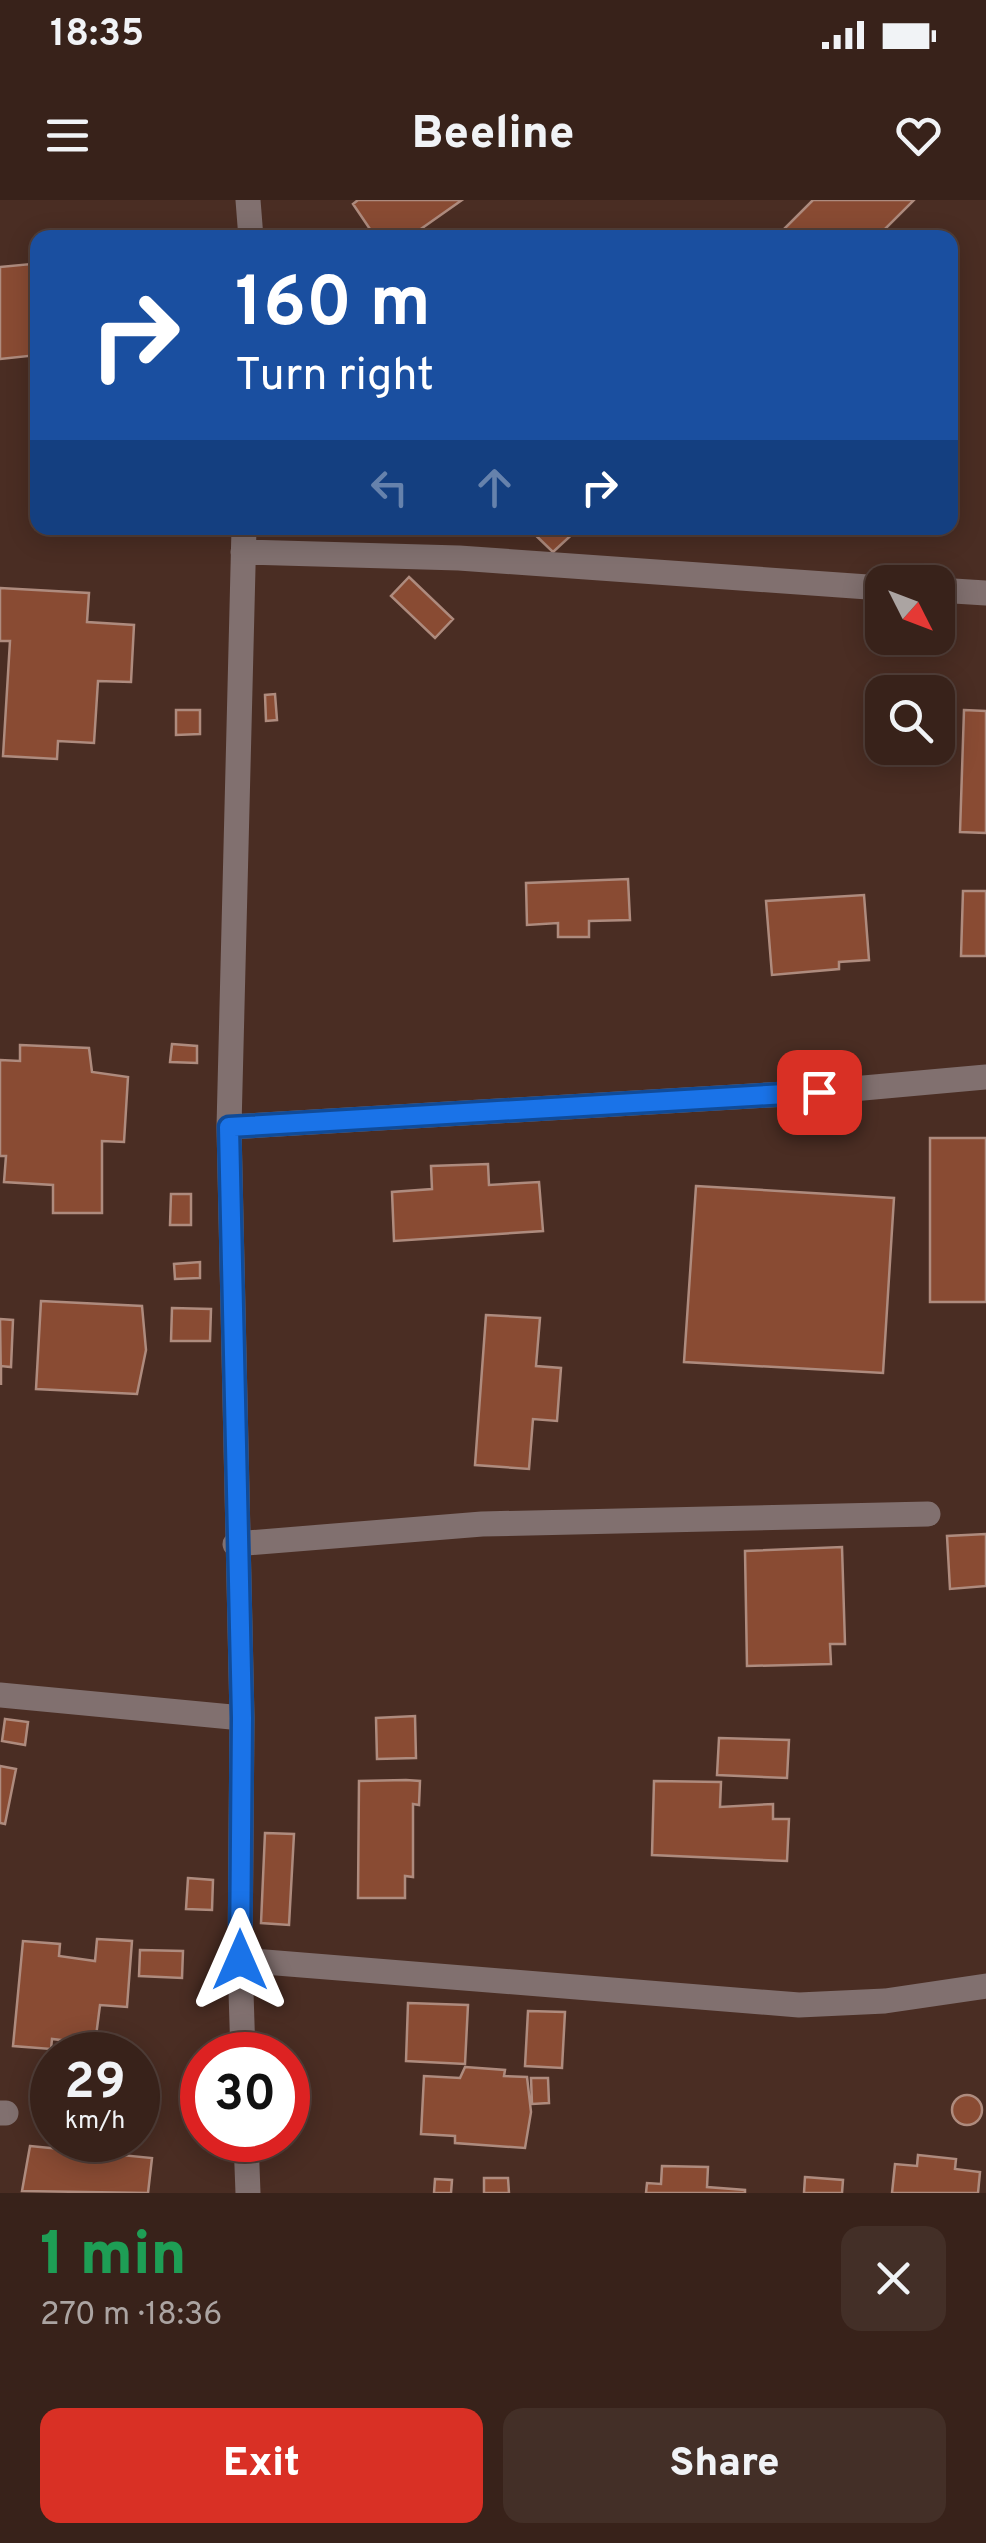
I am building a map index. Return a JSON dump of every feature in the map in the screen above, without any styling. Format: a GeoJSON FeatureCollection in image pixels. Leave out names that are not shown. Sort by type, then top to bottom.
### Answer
{"type":"FeatureCollection","features":[{"type":"Feature","properties":{"kind":"street"},"geometry":{"type":"LineString","coordinates":[[248,200],[250,230]]}},
{"type":"Feature","properties":{"kind":"street"},"geometry":{"type":"LineString","coordinates":[[242,2032],[242,1718],[229,1127],[244,540],[865,587]]}},
{"type":"Feature","properties":{"kind":"street"},"geometry":{"type":"LineString","coordinates":[[955,591],[986,593]]}},
{"type":"Feature","properties":{"kind":"street"},"geometry":{"type":"LineString","coordinates":[[229,1127],[819,1092],[986,1076]]}},
{"type":"Feature","properties":{"kind":"street"},"geometry":{"type":"LineString","coordinates":[[236,1544],[482,1524],[928,1514]]}},
{"type":"Feature","properties":{"kind":"street"},"geometry":{"type":"LineString","coordinates":[[0,1695],[242,1718]]}},
{"type":"Feature","properties":{"kind":"street"},"geometry":{"type":"LineString","coordinates":[[240,1960],[798,2005],[885,2001],[986,1986]]}},
{"type":"Feature","properties":{"kind":"street"},"geometry":{"type":"LineString","coordinates":[[247,2162],[248,2193]]}},
{"type":"Feature","properties":{"kind":"building"},"geometry":{"type":"Polygon","coordinates":[[[358,200],[462,200],[419,230],[371,230],[353,204],[358,200]]]}},
{"type":"Feature","properties":{"kind":"building"},"geometry":{"type":"Polygon","coordinates":[[[813,200],[914,200],[884,230],[783,230],[813,200]]]}},
{"type":"Feature","properties":{"kind":"building"},"geometry":{"type":"Polygon","coordinates":[[[30,264],[30,356],[0,359],[0,267],[30,264]]]}},
{"type":"Feature","properties":{"kind":"building"},"geometry":{"type":"Polygon","coordinates":[[[535,535],[571,535],[553,552],[535,535]]]}},
{"type":"Feature","properties":{"kind":"building"},"geometry":{"type":"Polygon","coordinates":[[[409,577],[453,619],[435,638],[391,596],[409,577]]]}},
{"type":"Feature","properties":{"kind":"building"},"geometry":{"type":"Polygon","coordinates":[[[0,588],[89,593],[87,622],[134,625],[131,682],[98,681],[94,743],[58,741],[57,759],[3,756],[10,641],[0,641],[0,588]]]}},
{"type":"Feature","properties":{"kind":"building"},"geometry":{"type":"Polygon","coordinates":[[[275,694],[277,720],[266,721],[265,695],[275,694]]]}},
{"type":"Feature","properties":{"kind":"building"},"geometry":{"type":"Polygon","coordinates":[[[176,710],[200,710],[200,734],[176,735],[176,710]]]}},
{"type":"Feature","properties":{"kind":"building"},"geometry":{"type":"Polygon","coordinates":[[[964,710],[986,711],[986,833],[960,832],[964,710]]]}},
{"type":"Feature","properties":{"kind":"building"},"geometry":{"type":"Polygon","coordinates":[[[628,879],[630,920],[589,921],[589,937],[558,937],[558,923],[527,925],[526,883],[628,879]]]}},
{"type":"Feature","properties":{"kind":"building"},"geometry":{"type":"Polygon","coordinates":[[[963,891],[986,891],[986,956],[961,956],[963,891]]]}},
{"type":"Feature","properties":{"kind":"building"},"geometry":{"type":"Polygon","coordinates":[[[864,895],[869,960],[839,962],[839,969],[772,975],[766,901],[864,895]]]}},
{"type":"Feature","properties":{"kind":"building"},"geometry":{"type":"Polygon","coordinates":[[[172,1044],[197,1046],[197,1063],[170,1062],[172,1044]]]}},
{"type":"Feature","properties":{"kind":"building"},"geometry":{"type":"Polygon","coordinates":[[[20,1045],[89,1048],[92,1072],[128,1077],[124,1142],[102,1141],[102,1213],[53,1213],[53,1185],[4,1182],[6,1156],[0,1156],[0,1060],[20,1061],[20,1045]]]}},
{"type":"Feature","properties":{"kind":"building"},"geometry":{"type":"Polygon","coordinates":[[[930,1138],[986,1138],[986,1302],[930,1302],[930,1138]]]}},
{"type":"Feature","properties":{"kind":"building"},"geometry":{"type":"Polygon","coordinates":[[[488,1164],[489,1185],[539,1182],[543,1231],[394,1241],[392,1192],[432,1189],[431,1166],[488,1164]]]}},
{"type":"Feature","properties":{"kind":"building"},"geometry":{"type":"Polygon","coordinates":[[[696,1186],[894,1198],[883,1373],[684,1362],[696,1186]]]}},
{"type":"Feature","properties":{"kind":"building"},"geometry":{"type":"Polygon","coordinates":[[[171,1194],[191,1194],[191,1225],[170,1225],[171,1194]]]}},
{"type":"Feature","properties":{"kind":"building"},"geometry":{"type":"Polygon","coordinates":[[[200,1262],[200,1278],[175,1279],[174,1264],[200,1262]]]}},
{"type":"Feature","properties":{"kind":"building"},"geometry":{"type":"Polygon","coordinates":[[[41,1301],[142,1306],[146,1350],[137,1394],[36,1389],[41,1301]]]}},
{"type":"Feature","properties":{"kind":"building"},"geometry":{"type":"Polygon","coordinates":[[[172,1308],[211,1309],[210,1341],[171,1341],[172,1308]]]}},
{"type":"Feature","properties":{"kind":"building"},"geometry":{"type":"Polygon","coordinates":[[[486,1315],[540,1318],[536,1366],[561,1368],[557,1421],[533,1419],[529,1469],[475,1465],[486,1315]]]}},
{"type":"Feature","properties":{"kind":"building"},"geometry":{"type":"Polygon","coordinates":[[[0,1319],[13,1320],[11,1367],[1,1366],[1,1385],[0,1319]]]}},
{"type":"Feature","properties":{"kind":"building"},"geometry":{"type":"Polygon","coordinates":[[[986,1534],[986,1586],[950,1589],[947,1536],[986,1534]]]}},
{"type":"Feature","properties":{"kind":"building"},"geometry":{"type":"Polygon","coordinates":[[[842,1547],[845,1644],[830,1644],[831,1664],[747,1666],[745,1551],[842,1547]]]}},
{"type":"Feature","properties":{"kind":"building"},"geometry":{"type":"Polygon","coordinates":[[[415,1716],[416,1758],[377,1759],[376,1718],[415,1716]]]}},
{"type":"Feature","properties":{"kind":"building"},"geometry":{"type":"Polygon","coordinates":[[[5,1719],[28,1722],[25,1745],[2,1741],[5,1719]]]}},
{"type":"Feature","properties":{"kind":"building"},"geometry":{"type":"Polygon","coordinates":[[[719,1738],[789,1740],[787,1778],[717,1775],[719,1738]]]}},
{"type":"Feature","properties":{"kind":"building"},"geometry":{"type":"Polygon","coordinates":[[[0,1766],[16,1769],[5,1824],[0,1823],[0,1766]]]}},
{"type":"Feature","properties":{"kind":"building"},"geometry":{"type":"Polygon","coordinates":[[[359,1781],[420,1781],[419,1805],[413,1804],[413,1877],[405,1876],[405,1898],[358,1898],[359,1781]]]}},
{"type":"Feature","properties":{"kind":"building"},"geometry":{"type":"Polygon","coordinates":[[[654,1781],[721,1782],[720,1807],[773,1804],[773,1819],[789,1819],[787,1861],[652,1855],[654,1781]]]}},
{"type":"Feature","properties":{"kind":"building"},"geometry":{"type":"Polygon","coordinates":[[[265,1833],[294,1834],[289,1925],[261,1923],[265,1833]]]}},
{"type":"Feature","properties":{"kind":"building"},"geometry":{"type":"Polygon","coordinates":[[[188,1878],[213,1880],[212,1910],[186,1909],[188,1878]]]}},
{"type":"Feature","properties":{"kind":"building"},"geometry":{"type":"Polygon","coordinates":[[[97,1939],[132,1941],[127,2007],[100,2005],[97,2032],[30,2032],[30,2047],[13,2046],[23,1941],[60,1944],[59,1956],[95,1961],[97,1939]]]}},
{"type":"Feature","properties":{"kind":"building"},"geometry":{"type":"Polygon","coordinates":[[[140,1950],[183,1951],[182,1978],[139,1976],[140,1950]]]}},
{"type":"Feature","properties":{"kind":"building"},"geometry":{"type":"Polygon","coordinates":[[[408,2003],[468,2005],[465,2064],[406,2061],[408,2003]]]}},
{"type":"Feature","properties":{"kind":"building"},"geometry":{"type":"Polygon","coordinates":[[[528,2011],[565,2012],[562,2068],[525,2066],[528,2011]]]}},
{"type":"Feature","properties":{"kind":"building"},"geometry":{"type":"Polygon","coordinates":[[[465,2067],[505,2070],[504,2076],[527,2077],[531,2112],[525,2148],[455,2143],[455,2136],[421,2134],[424,2076],[460,2078],[465,2067]]]}},
{"type":"Feature","properties":{"kind":"building"},"geometry":{"type":"Polygon","coordinates":[[[531,2078],[548,2078],[549,2103],[532,2104],[531,2078]]]}},
{"type":"Feature","properties":{"kind":"building"},"geometry":{"type":"Polygon","coordinates":[[[967,2095],[978,2099],[982,2110],[978,2121],[967,2125],[956,2121],[952,2110],[956,2099],[967,2095]]]}},
{"type":"Feature","properties":{"kind":"building"},"geometry":{"type":"Polygon","coordinates":[[[30,2146],[30,2162],[152,2162],[148,2193],[22,2191],[30,2146]]]}},
{"type":"Feature","properties":{"kind":"building"},"geometry":{"type":"Polygon","coordinates":[[[918,2155],[956,2159],[955,2169],[980,2172],[978,2193],[892,2193],[895,2164],[917,2166],[918,2155]]]}},
{"type":"Feature","properties":{"kind":"building"},"geometry":{"type":"Polygon","coordinates":[[[662,2166],[708,2167],[707,2187],[745,2193],[646,2193],[647,2183],[661,2184],[662,2166]]]}},
{"type":"Feature","properties":{"kind":"building"},"geometry":{"type":"Polygon","coordinates":[[[805,2177],[843,2180],[842,2193],[804,2193],[805,2177]]]}},
{"type":"Feature","properties":{"kind":"building"},"geometry":{"type":"Polygon","coordinates":[[[484,2178],[508,2178],[509,2193],[484,2193],[484,2178]]]}},
{"type":"Feature","properties":{"kind":"building"},"geometry":{"type":"Polygon","coordinates":[[[435,2179],[452,2180],[451,2193],[434,2193],[435,2179]]]}},
{"type":"Feature","properties":{"kind":"route"},"geometry":{"type":"LineString","coordinates":[[240,1960],[242,1718],[229,1127],[819,1092]]}}]}
